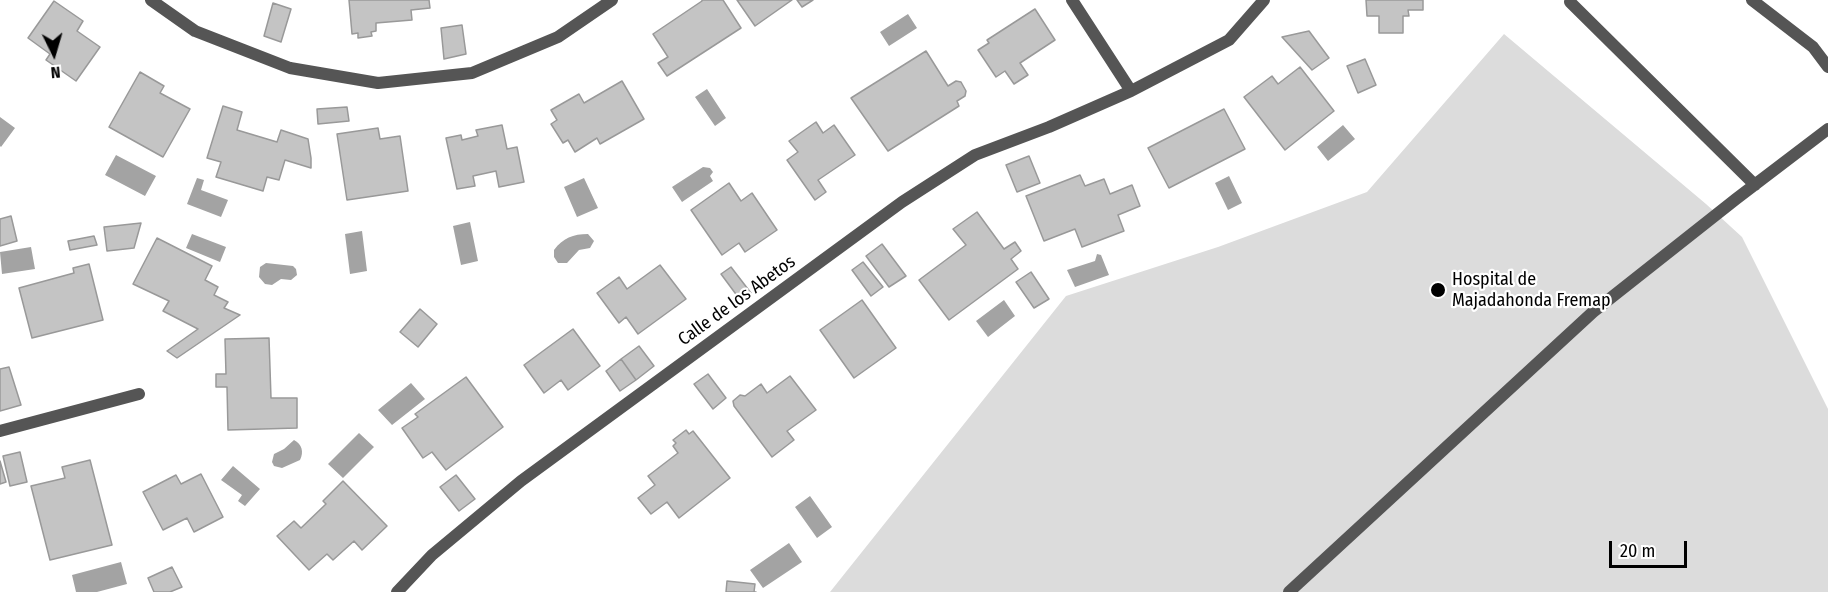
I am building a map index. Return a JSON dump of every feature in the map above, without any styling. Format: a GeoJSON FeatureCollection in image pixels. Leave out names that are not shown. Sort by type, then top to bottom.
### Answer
{"type":"FeatureCollection","features":[{"type":"Feature","properties":{"kind":"street"},"geometry":{"type":"LineString","coordinates":[[151,0],[195,31],[290,68],[378,83],[472,73],[558,37],[612,0]]}},
{"type":"Feature","properties":{"kind":"street"},"geometry":{"type":"LineString","coordinates":[[1072,0],[1131,91]]}},
{"type":"Feature","properties":{"kind":"street","name":"Calle de los Abetos"},"geometry":{"type":"LineString","coordinates":[[397,592],[432,555],[521,481],[902,202],[975,155],[1049,127],[1131,91],[1229,40],[1264,0]]}},
{"type":"Feature","properties":{"kind":"street"},"geometry":{"type":"LineString","coordinates":[[1752,0],[1813,47],[1828,67]]}},
{"type":"Feature","properties":{"kind":"street"},"geometry":{"type":"LineString","coordinates":[[1570,2],[1755,185]]}},
{"type":"Feature","properties":{"kind":"street"},"geometry":{"type":"LineString","coordinates":[[1289,592],[1593,312],[1828,129]]}},
{"type":"Feature","properties":{"kind":"street"},"geometry":{"type":"LineString","coordinates":[[0,431],[139,394]]}},
{"type":"Feature","properties":{"kind":"shaded area"},"geometry":{"type":"Polygon","coordinates":[[[908,14],[917,28],[889,46],[880,32],[908,14]]]}},
{"type":"Feature","properties":{"kind":"shaded area","name":"Hospital de Majadahonda Fremap"},"geometry":{"type":"Polygon","coordinates":[[[1504,34],[1742,237],[1828,409],[1828,592],[830,592],[1066,296],[1218,247],[1367,192],[1504,34]]]}},
{"type":"Feature","properties":{"kind":"shaded area"},"geometry":{"type":"Polygon","coordinates":[[[707,89],[726,118],[715,126],[695,97],[707,89]]]}},
{"type":"Feature","properties":{"kind":"shaded area"},"geometry":{"type":"Polygon","coordinates":[[[0,117],[15,128],[1,147],[0,146],[0,117]]]}},
{"type":"Feature","properties":{"kind":"shaded area"},"geometry":{"type":"Polygon","coordinates":[[[1343,125],[1355,139],[1328,161],[1317,147],[1343,125]]]}},
{"type":"Feature","properties":{"kind":"shaded area"},"geometry":{"type":"Polygon","coordinates":[[[116,155],[156,176],[145,196],[105,175],[116,155]]]}},
{"type":"Feature","properties":{"kind":"shaded area"},"geometry":{"type":"Polygon","coordinates":[[[703,167],[710,168],[713,172],[710,176],[713,181],[682,202],[672,187],[703,167]]]}},
{"type":"Feature","properties":{"kind":"shaded area"},"geometry":{"type":"Polygon","coordinates":[[[1229,176],[1242,203],[1228,210],[1215,183],[1229,176]]]}},
{"type":"Feature","properties":{"kind":"shaded area"},"geometry":{"type":"Polygon","coordinates":[[[197,178],[204,180],[201,190],[228,200],[221,217],[187,204],[197,178]]]}},
{"type":"Feature","properties":{"kind":"shaded area"},"geometry":{"type":"Polygon","coordinates":[[[584,178],[598,208],[577,217],[564,187],[584,178]]]}},
{"type":"Feature","properties":{"kind":"shaded area"},"geometry":{"type":"Polygon","coordinates":[[[470,222],[478,261],[461,265],[453,226],[470,222]]]}},
{"type":"Feature","properties":{"kind":"shaded area"},"geometry":{"type":"Polygon","coordinates":[[[362,231],[367,271],[350,274],[345,234],[362,231]]]}},
{"type":"Feature","properties":{"kind":"shaded area"},"geometry":{"type":"Polygon","coordinates":[[[192,234],[226,247],[220,262],[186,248],[192,234]]]}},
{"type":"Feature","properties":{"kind":"shaded area"},"geometry":{"type":"Polygon","coordinates":[[[588,234],[594,241],[590,248],[579,250],[567,263],[558,263],[554,257],[554,250],[561,242],[569,237],[588,234]]]}},
{"type":"Feature","properties":{"kind":"shaded area"},"geometry":{"type":"Polygon","coordinates":[[[31,247],[35,269],[2,274],[0,252],[31,247]]]}},
{"type":"Feature","properties":{"kind":"shaded area"},"geometry":{"type":"Polygon","coordinates":[[[1097,254],[1101,255],[1109,275],[1075,287],[1067,270],[1095,261],[1097,254]]]}},
{"type":"Feature","properties":{"kind":"shaded area"},"geometry":{"type":"Polygon","coordinates":[[[266,263],[293,266],[297,275],[291,280],[281,279],[272,285],[265,284],[259,277],[260,267],[266,263]]]}},
{"type":"Feature","properties":{"kind":"shaded area"},"geometry":{"type":"Polygon","coordinates":[[[1004,300],[1015,316],[988,337],[976,321],[1004,300]]]}},
{"type":"Feature","properties":{"kind":"shaded area"},"geometry":{"type":"Polygon","coordinates":[[[411,383],[425,399],[392,425],[378,410],[411,383]]]}},
{"type":"Feature","properties":{"kind":"shaded area"},"geometry":{"type":"Polygon","coordinates":[[[359,433],[374,447],[343,478],[328,464],[359,433]]]}},
{"type":"Feature","properties":{"kind":"shaded area"},"geometry":{"type":"Polygon","coordinates":[[[294,440],[302,448],[300,460],[282,468],[274,466],[272,462],[274,454],[294,440]]]}},
{"type":"Feature","properties":{"kind":"shaded area"},"geometry":{"type":"Polygon","coordinates":[[[233,466],[260,489],[245,506],[238,501],[242,495],[221,480],[233,466]]]}},
{"type":"Feature","properties":{"kind":"shaded area"},"geometry":{"type":"Polygon","coordinates":[[[810,496],[832,527],[817,538],[795,507],[810,496]]]}},
{"type":"Feature","properties":{"kind":"shaded area"},"geometry":{"type":"Polygon","coordinates":[[[789,543],[802,562],[763,588],[750,570],[789,543]]]}},
{"type":"Feature","properties":{"kind":"shaded area"},"geometry":{"type":"Polygon","coordinates":[[[121,562],[127,584],[97,592],[76,592],[72,575],[121,562]]]}},
{"type":"Feature","properties":{"kind":"building"},"geometry":{"type":"Polygon","coordinates":[[[349,0],[429,0],[430,8],[411,10],[412,20],[376,23],[376,31],[371,32],[372,36],[358,38],[358,33],[352,34],[349,0]]]}},
{"type":"Feature","properties":{"kind":"building"},"geometry":{"type":"Polygon","coordinates":[[[702,0],[723,0],[741,28],[667,76],[658,63],[668,57],[653,34],[702,0]]]}},
{"type":"Feature","properties":{"kind":"building"},"geometry":{"type":"Polygon","coordinates":[[[737,0],[792,0],[755,26],[737,0]]]}},
{"type":"Feature","properties":{"kind":"building"},"geometry":{"type":"Polygon","coordinates":[[[797,0],[813,0],[802,7],[797,0]]]}},
{"type":"Feature","properties":{"kind":"building"},"geometry":{"type":"Polygon","coordinates":[[[1366,0],[1423,0],[1423,10],[1408,10],[1409,16],[1403,16],[1403,33],[1379,33],[1379,16],[1367,16],[1366,0]]]}},
{"type":"Feature","properties":{"kind":"building"},"geometry":{"type":"Polygon","coordinates":[[[54,1],[83,21],[77,31],[100,47],[76,81],[46,60],[50,54],[28,38],[54,1]]]}},
{"type":"Feature","properties":{"kind":"building"},"geometry":{"type":"Polygon","coordinates":[[[273,3],[291,9],[281,42],[264,36],[273,3]]]}},
{"type":"Feature","properties":{"kind":"building"},"geometry":{"type":"Polygon","coordinates":[[[1035,9],[1055,40],[1020,63],[1028,75],[1014,84],[1005,71],[996,77],[978,50],[989,43],[987,40],[1035,9]]]}},
{"type":"Feature","properties":{"kind":"building"},"geometry":{"type":"Polygon","coordinates":[[[462,25],[466,54],[444,59],[441,28],[462,25]]]}},
{"type":"Feature","properties":{"kind":"building"},"geometry":{"type":"Polygon","coordinates":[[[1309,31],[1329,58],[1312,70],[1282,37],[1309,31]]]}},
{"type":"Feature","properties":{"kind":"building"},"geometry":{"type":"Polygon","coordinates":[[[926,51],[948,86],[956,81],[961,82],[966,91],[965,96],[957,101],[959,106],[888,151],[851,98],[926,51]]]}},
{"type":"Feature","properties":{"kind":"building"},"geometry":{"type":"Polygon","coordinates":[[[1365,59],[1376,85],[1358,93],[1347,66],[1365,59]]]}},
{"type":"Feature","properties":{"kind":"building"},"geometry":{"type":"Polygon","coordinates":[[[1300,67],[1334,111],[1285,150],[1244,97],[1272,76],[1278,84],[1300,67]]]}},
{"type":"Feature","properties":{"kind":"building"},"geometry":{"type":"Polygon","coordinates":[[[140,72],[164,86],[160,93],[190,109],[163,157],[109,127],[140,72]]]}},
{"type":"Feature","properties":{"kind":"building"},"geometry":{"type":"Polygon","coordinates":[[[622,81],[644,119],[600,144],[597,138],[575,152],[568,140],[563,143],[551,124],[557,120],[551,110],[579,94],[584,103],[622,81]]]}},
{"type":"Feature","properties":{"kind":"building"},"geometry":{"type":"Polygon","coordinates":[[[223,106],[242,112],[237,130],[277,142],[281,130],[308,139],[311,168],[285,160],[279,180],[267,177],[263,191],[216,177],[221,162],[207,158],[223,106]]]}},
{"type":"Feature","properties":{"kind":"building"},"geometry":{"type":"Polygon","coordinates":[[[347,107],[349,121],[318,124],[317,109],[347,107]]]}},
{"type":"Feature","properties":{"kind":"building"},"geometry":{"type":"Polygon","coordinates":[[[1224,109],[1245,149],[1169,188],[1148,148],[1224,109]]]}},
{"type":"Feature","properties":{"kind":"building"},"geometry":{"type":"Polygon","coordinates":[[[816,122],[823,133],[834,125],[855,155],[818,180],[826,192],[815,200],[787,160],[798,152],[789,141],[816,122]]]}},
{"type":"Feature","properties":{"kind":"building"},"geometry":{"type":"Polygon","coordinates":[[[502,125],[507,149],[517,147],[524,182],[499,187],[496,171],[473,176],[475,186],[457,189],[446,138],[461,135],[462,140],[478,136],[476,130],[502,125]]]}},
{"type":"Feature","properties":{"kind":"building"},"geometry":{"type":"Polygon","coordinates":[[[378,128],[380,139],[400,136],[408,191],[347,200],[337,134],[378,128]]]}},
{"type":"Feature","properties":{"kind":"building"},"geometry":{"type":"Polygon","coordinates":[[[1029,156],[1040,183],[1017,192],[1006,165],[1029,156]]]}},
{"type":"Feature","properties":{"kind":"building"},"geometry":{"type":"Polygon","coordinates":[[[1080,175],[1085,186],[1104,179],[1110,194],[1132,185],[1140,206],[1118,215],[1124,231],[1082,247],[1075,229],[1044,241],[1026,196],[1080,175]]]}},
{"type":"Feature","properties":{"kind":"building"},"geometry":{"type":"Polygon","coordinates":[[[729,183],[741,201],[752,193],[777,230],[745,252],[739,243],[722,255],[691,210],[729,183]]]}},
{"type":"Feature","properties":{"kind":"building"},"geometry":{"type":"Polygon","coordinates":[[[977,212],[1004,249],[1015,242],[1021,251],[1011,259],[1018,269],[949,320],[919,280],[966,245],[953,229],[977,212]]]}},
{"type":"Feature","properties":{"kind":"building"},"geometry":{"type":"Polygon","coordinates":[[[11,216],[17,241],[0,246],[0,219],[11,216]]]}},
{"type":"Feature","properties":{"kind":"building"},"geometry":{"type":"Polygon","coordinates":[[[141,223],[134,248],[107,251],[104,227],[141,223]]]}},
{"type":"Feature","properties":{"kind":"building"},"geometry":{"type":"Polygon","coordinates":[[[94,236],[97,245],[70,250],[68,241],[94,236]]]}},
{"type":"Feature","properties":{"kind":"building"},"geometry":{"type":"Polygon","coordinates":[[[157,238],[212,266],[205,280],[218,287],[214,295],[228,302],[224,308],[240,315],[177,358],[167,351],[198,329],[163,311],[169,301],[133,284],[157,238]]]}},
{"type":"Feature","properties":{"kind":"building"},"geometry":{"type":"Polygon","coordinates":[[[882,244],[906,276],[889,287],[866,256],[882,244]]]}},
{"type":"Feature","properties":{"kind":"building"},"geometry":{"type":"Polygon","coordinates":[[[863,262],[883,287],[871,296],[852,270],[863,262]]]}},
{"type":"Feature","properties":{"kind":"building"},"geometry":{"type":"Polygon","coordinates":[[[89,264],[103,320],[32,338],[19,288],[74,273],[73,268],[89,264]]]}},
{"type":"Feature","properties":{"kind":"building"},"geometry":{"type":"Polygon","coordinates":[[[660,265],[686,299],[638,334],[626,317],[619,323],[597,293],[619,277],[627,289],[660,265]]]}},
{"type":"Feature","properties":{"kind":"building"},"geometry":{"type":"Polygon","coordinates":[[[731,267],[751,293],[741,301],[721,274],[731,267]]]}},
{"type":"Feature","properties":{"kind":"building"},"geometry":{"type":"Polygon","coordinates":[[[1031,272],[1049,299],[1034,308],[1016,282],[1031,272]]]}},
{"type":"Feature","properties":{"kind":"building"},"geometry":{"type":"Polygon","coordinates":[[[862,300],[896,348],[854,378],[820,330],[862,300]]]}},
{"type":"Feature","properties":{"kind":"building"},"geometry":{"type":"Polygon","coordinates":[[[420,309],[437,324],[418,347],[400,332],[420,309]]]}},
{"type":"Feature","properties":{"kind":"building"},"geometry":{"type":"Polygon","coordinates":[[[573,329],[600,366],[568,390],[561,380],[544,393],[524,365],[573,329]]]}},
{"type":"Feature","properties":{"kind":"building"},"geometry":{"type":"Polygon","coordinates":[[[269,338],[271,398],[297,398],[297,428],[228,430],[227,387],[216,387],[216,374],[226,374],[225,339],[269,338]]]}},
{"type":"Feature","properties":{"kind":"building"},"geometry":{"type":"Polygon","coordinates":[[[639,346],[654,366],[636,380],[621,359],[639,346]]]}},
{"type":"Feature","properties":{"kind":"building"},"geometry":{"type":"Polygon","coordinates":[[[621,359],[636,380],[620,391],[606,371],[621,359]]]}},
{"type":"Feature","properties":{"kind":"building"},"geometry":{"type":"Polygon","coordinates":[[[9,367],[21,405],[0,411],[0,369],[9,367]]]}},
{"type":"Feature","properties":{"kind":"building"},"geometry":{"type":"Polygon","coordinates":[[[708,374],[726,398],[713,409],[694,384],[708,374]]]}},
{"type":"Feature","properties":{"kind":"building"},"geometry":{"type":"Polygon","coordinates":[[[790,376],[816,410],[787,431],[794,440],[772,457],[734,406],[733,401],[740,395],[745,396],[761,384],[767,393],[790,376]]]}},
{"type":"Feature","properties":{"kind":"building"},"geometry":{"type":"Polygon","coordinates":[[[466,377],[503,427],[446,470],[432,452],[423,458],[402,428],[418,417],[415,414],[466,377]]]}},
{"type":"Feature","properties":{"kind":"building"},"geometry":{"type":"Polygon","coordinates":[[[686,430],[689,434],[693,431],[730,478],[679,518],[667,502],[651,514],[638,498],[655,485],[648,476],[678,453],[673,446],[676,443],[673,440],[686,430]]]}},
{"type":"Feature","properties":{"kind":"building"},"geometry":{"type":"Polygon","coordinates":[[[20,452],[27,482],[10,486],[3,456],[20,452]]]}},
{"type":"Feature","properties":{"kind":"building"},"geometry":{"type":"Polygon","coordinates":[[[90,460],[112,545],[50,560],[31,486],[65,478],[62,467],[90,460]]]}},
{"type":"Feature","properties":{"kind":"building"},"geometry":{"type":"Polygon","coordinates":[[[0,461],[6,482],[0,484],[0,461]]]}},
{"type":"Feature","properties":{"kind":"building"},"geometry":{"type":"Polygon","coordinates":[[[201,474],[223,517],[194,532],[187,518],[163,530],[143,492],[176,475],[181,484],[201,474]]]}},
{"type":"Feature","properties":{"kind":"building"},"geometry":{"type":"Polygon","coordinates":[[[456,475],[475,499],[459,511],[440,487],[456,475]]]}},
{"type":"Feature","properties":{"kind":"building"},"geometry":{"type":"Polygon","coordinates":[[[343,481],[387,526],[362,550],[354,541],[333,560],[327,554],[309,570],[277,536],[294,521],[301,528],[326,504],[323,501],[343,481]]]}},
{"type":"Feature","properties":{"kind":"building"},"geometry":{"type":"Polygon","coordinates":[[[172,567],[182,587],[170,592],[154,592],[148,578],[172,567]]]}},
{"type":"Feature","properties":{"kind":"building"},"geometry":{"type":"Polygon","coordinates":[[[727,581],[755,584],[754,592],[726,592],[727,581]]]}},
{"type":"Feature","properties":{"kind":"place","name":"Hospital de Majadahonda Fremap"},"geometry":{"type":"Point","coordinates":[1438,290]}}]}
